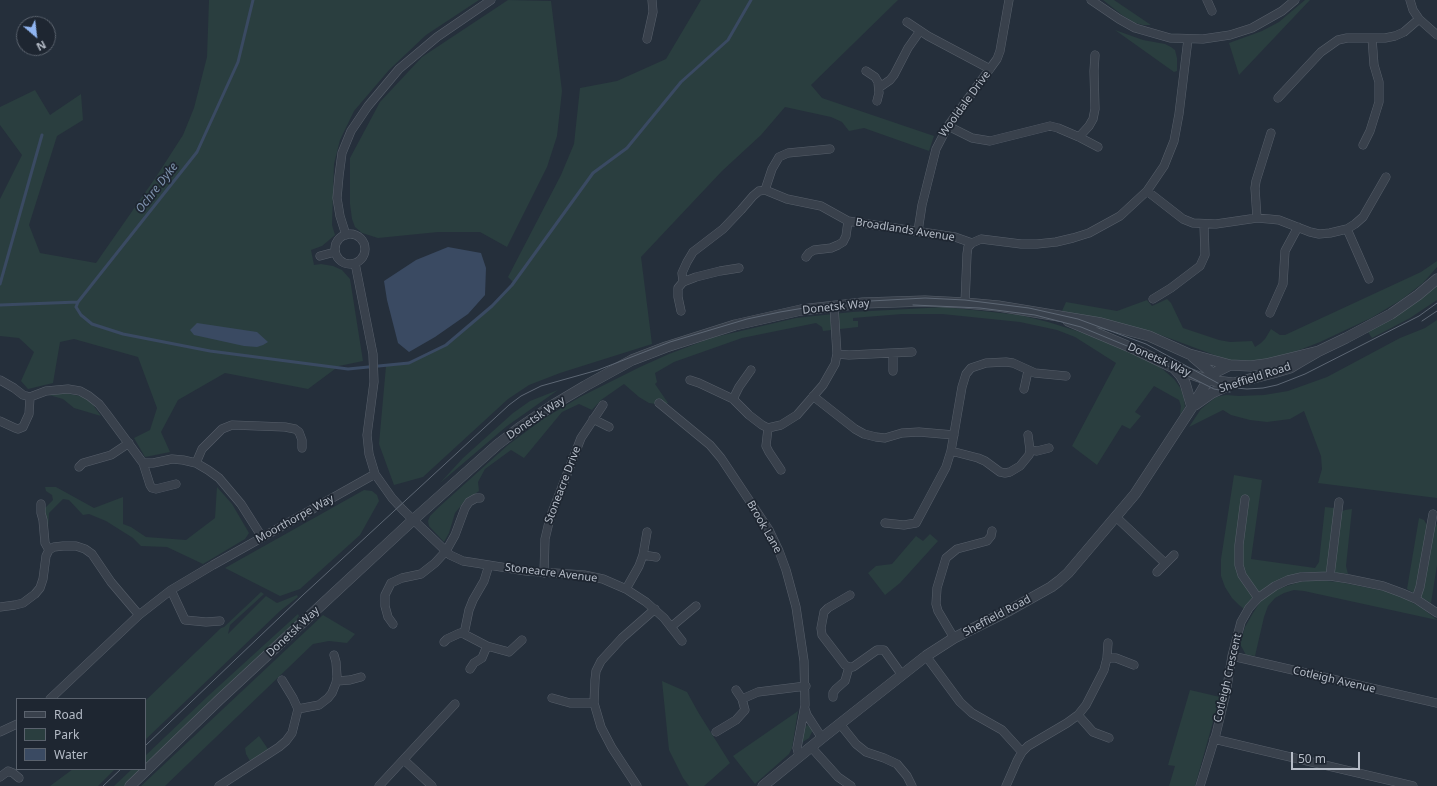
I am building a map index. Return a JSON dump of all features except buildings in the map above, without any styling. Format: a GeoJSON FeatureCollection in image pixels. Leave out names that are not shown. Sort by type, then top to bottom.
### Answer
{"type":"FeatureCollection","features":[{"type":"Feature","properties":{"kind":"street"},"geometry":{"type":"LineString","coordinates":[[346,235],[340,216],[337,198],[342,153],[351,131],[368,106],[399,69],[437,37],[490,0]]}},
{"type":"Feature","properties":{"kind":"street"},"geometry":{"type":"LineString","coordinates":[[647,39],[653,12],[652,0]]}},
{"type":"Feature","properties":{"kind":"street","name":"Wooldale Drive"},"geometry":{"type":"LineString","coordinates":[[918,231],[922,205],[936,149],[948,126],[990,69],[1000,51],[1009,0]]}},
{"type":"Feature","properties":{"kind":"street"},"geometry":{"type":"LineString","coordinates":[[1091,0],[1135,28],[1170,38],[1188,39],[1209,39],[1241,33],[1282,11],[1295,0]]}},
{"type":"Feature","properties":{"kind":"street"},"geometry":{"type":"LineString","coordinates":[[1207,0],[1212,11]]}},
{"type":"Feature","properties":{"kind":"street"},"geometry":{"type":"LineString","coordinates":[[1410,0],[1413,10],[1419,19],[1437,35]]}},
{"type":"Feature","properties":{"kind":"street"},"geometry":{"type":"LineString","coordinates":[[1278,98],[1321,52],[1338,40],[1347,38],[1385,38],[1395,36],[1404,32],[1419,19]]}},
{"type":"Feature","properties":{"kind":"street"},"geometry":{"type":"LineString","coordinates":[[907,22],[920,31],[990,69]]}},
{"type":"Feature","properties":{"kind":"street"},"geometry":{"type":"LineString","coordinates":[[880,87],[894,75],[908,48],[920,31]]}},
{"type":"Feature","properties":{"kind":"street"},"geometry":{"type":"LineString","coordinates":[[1363,145],[1370,131],[1379,102],[1380,91],[1374,65],[1372,38]]}},
{"type":"Feature","properties":{"kind":"street","name":"Broadlands Avenue"},"geometry":{"type":"LineString","coordinates":[[765,190],[787,199],[821,206],[848,221],[955,237],[972,243],[981,239],[1021,244],[1037,244],[1056,242],[1089,233],[1120,216],[1147,191],[1162,170],[1170,155],[1179,114],[1188,39]]}},
{"type":"Feature","properties":{"kind":"street"},"geometry":{"type":"LineString","coordinates":[[1079,137],[1093,119],[1095,109],[1095,55]]}},
{"type":"Feature","properties":{"kind":"street"},"geometry":{"type":"LineString","coordinates":[[866,71],[875,77],[880,87],[877,100]]}},
{"type":"Feature","properties":{"kind":"street"},"geometry":{"type":"LineString","coordinates":[[948,126],[964,135],[980,140],[990,141],[1050,126],[1079,137],[1098,147]]}},
{"type":"Feature","properties":{"kind":"street"},"geometry":{"type":"LineString","coordinates":[[1257,218],[1255,188],[1271,133]]}},
{"type":"Feature","properties":{"kind":"street"},"geometry":{"type":"LineString","coordinates":[[683,282],[682,273],[694,252],[723,229],[742,210],[753,196],[759,191],[765,190],[772,169],[779,158],[788,153],[830,149]]}},
{"type":"Feature","properties":{"kind":"street"},"geometry":{"type":"LineString","coordinates":[[1147,191],[1183,219],[1194,223],[1204,225],[1257,218],[1279,220],[1319,234],[1347,229],[1355,224],[1363,217],[1386,177]]}},
{"type":"Feature","properties":{"kind":"street"},"geometry":{"type":"LineString","coordinates":[[806,257],[814,250],[830,248],[843,242],[846,236],[848,221]]}},
{"type":"Feature","properties":{"kind":"street"},"geometry":{"type":"LineString","coordinates":[[1153,299],[1177,284],[1200,266],[1205,256],[1204,225]]}},
{"type":"Feature","properties":{"kind":"street"},"geometry":{"type":"LineString","coordinates":[[1270,314],[1283,284],[1285,251],[1298,227]]}},
{"type":"Feature","properties":{"kind":"street"},"geometry":{"type":"LineString","coordinates":[[1347,229],[1368,279]]}},
{"type":"Feature","properties":{"kind":"street"},"geometry":{"type":"LineString","coordinates":[[346,235],[356,235],[369,246],[363,256],[355,263],[344,263],[338,257],[336,252],[338,240],[346,235]]}},
{"type":"Feature","properties":{"kind":"street"},"geometry":{"type":"LineString","coordinates":[[965,303],[967,254],[968,247],[972,243]]}},
{"type":"Feature","properties":{"kind":"street"},"geometry":{"type":"LineString","coordinates":[[320,256],[336,252]]}},
{"type":"Feature","properties":{"kind":"street"},"geometry":{"type":"LineString","coordinates":[[355,263],[373,354],[374,382],[367,435],[375,474]]}},
{"type":"Feature","properties":{"kind":"street"},"geometry":{"type":"LineString","coordinates":[[681,311],[678,288],[683,282],[720,270],[739,268]]}},
{"type":"Feature","properties":{"kind":"street","name":"Sheffield Road"},"geometry":{"type":"LineString","coordinates":[[1192,407],[1212,393],[1234,383],[1290,368],[1319,351],[1391,314],[1437,279]]}},
{"type":"Feature","properties":{"kind":"street","name":"Donetsk Way"},"geometry":{"type":"LineString","coordinates":[[130,786],[219,700],[478,461],[519,428],[565,398],[632,360],[666,346],[735,325],[794,311],[863,303],[925,301],[965,303],[1031,310],[1059,317],[1102,323],[1137,332],[1189,354],[1232,366]]}},
{"type":"Feature","properties":{"kind":"street"},"geometry":{"type":"LineString","coordinates":[[690,380],[733,399],[749,415],[768,428],[781,425],[797,415],[823,384],[835,364],[837,354],[834,306]]}},
{"type":"Feature","properties":{"kind":"street","name":"Donetsk Way"},"geometry":{"type":"LineString","coordinates":[[1059,317],[1132,348],[1174,368],[1212,379],[1234,383]]}},
{"type":"Feature","properties":{"kind":"street","name":"Sheffield Road"},"geometry":{"type":"LineString","coordinates":[[763,786],[926,656],[954,638],[1010,610],[1051,587],[1068,573],[1143,483],[1212,379],[1232,366],[1266,364],[1319,351]]}},
{"type":"Feature","properties":{"kind":"street"},"geometry":{"type":"LineString","coordinates":[[837,354],[893,354],[912,352]]}},
{"type":"Feature","properties":{"kind":"street"},"geometry":{"type":"LineString","coordinates":[[893,354],[893,371]]}},
{"type":"Feature","properties":{"kind":"street","name":"Donetsk Way"},"geometry":{"type":"LineString","coordinates":[[1189,354],[1212,379]]}},
{"type":"Feature","properties":{"kind":"street"},"geometry":{"type":"LineString","coordinates":[[885,524],[904,525],[916,523],[946,467],[951,451],[962,386],[966,374],[971,368],[986,363],[1006,362],[1013,363],[1028,371],[1044,375],[1066,376]]}},
{"type":"Feature","properties":{"kind":"street"},"geometry":{"type":"LineString","coordinates":[[1174,368],[1185,383],[1192,407]]}},
{"type":"Feature","properties":{"kind":"street"},"geometry":{"type":"LineString","coordinates":[[733,399],[751,370]]}},
{"type":"Feature","properties":{"kind":"street"},"geometry":{"type":"LineString","coordinates":[[1024,389],[1028,371]]}},
{"type":"Feature","properties":{"kind":"street"},"geometry":{"type":"LineString","coordinates":[[1212,379],[1212,393]]}},
{"type":"Feature","properties":{"kind":"street"},"geometry":{"type":"LineString","coordinates":[[0,380],[23,395],[30,397],[46,391],[58,389],[80,391],[89,396],[99,404],[143,463],[152,488],[156,489],[176,484]]}},
{"type":"Feature","properties":{"kind":"street"},"geometry":{"type":"LineString","coordinates":[[813,396],[855,429],[870,436],[885,438],[902,433],[919,432],[954,435]]}},
{"type":"Feature","properties":{"kind":"street"},"geometry":{"type":"LineString","coordinates":[[0,421],[18,429],[23,427],[28,414],[30,397]]}},
{"type":"Feature","properties":{"kind":"street","name":"Brook Lane"},"geometry":{"type":"LineString","coordinates":[[659,403],[710,445],[721,458],[769,530],[782,557],[796,607],[801,634],[806,686],[805,709],[797,748],[799,756]]}},
{"type":"Feature","properties":{"kind":"street","name":"Stoneacre Drive"},"geometry":{"type":"LineString","coordinates":[[544,573],[545,539],[550,518],[581,438],[603,405]]}},
{"type":"Feature","properties":{"kind":"street"},"geometry":{"type":"LineString","coordinates":[[593,419],[609,427]]}},
{"type":"Feature","properties":{"kind":"street"},"geometry":{"type":"LineString","coordinates":[[196,463],[202,450],[222,430],[226,427],[232,426],[285,427],[295,429],[299,432],[302,448]]}},
{"type":"Feature","properties":{"kind":"street"},"geometry":{"type":"LineString","coordinates":[[768,428],[766,446],[781,470]]}},
{"type":"Feature","properties":{"kind":"street"},"geometry":{"type":"LineString","coordinates":[[951,451],[978,458],[1005,473],[1010,472],[1025,461],[1030,450],[1028,435]]}},
{"type":"Feature","properties":{"kind":"street"},"geometry":{"type":"LineString","coordinates":[[79,467],[84,463],[111,455],[129,443]]}},
{"type":"Feature","properties":{"kind":"street"},"geometry":{"type":"LineString","coordinates":[[1030,450],[1037,451],[1049,448]]}},
{"type":"Feature","properties":{"kind":"street"},"geometry":{"type":"LineString","coordinates":[[143,463],[153,463],[172,459],[196,463],[208,470],[219,478],[241,504],[262,537]]}},
{"type":"Feature","properties":{"kind":"street","name":"Stoneacre Avenue"},"geometry":{"type":"LineString","coordinates":[[375,474],[392,498],[450,555],[463,561],[544,573],[584,575],[603,579],[638,596],[654,609],[682,641]]}},
{"type":"Feature","properties":{"kind":"street","name":"Moorthorpe Way"},"geometry":{"type":"LineString","coordinates":[[51,698],[139,615],[171,590],[375,474]]}},
{"type":"Feature","properties":{"kind":"street"},"geometry":{"type":"LineString","coordinates":[[392,624],[388,617],[385,595],[390,583],[402,578],[421,574],[435,563],[446,551],[455,535],[465,508],[476,498],[480,498]]}},
{"type":"Feature","properties":{"kind":"street"},"geometry":{"type":"LineString","coordinates":[[1245,499],[1239,546],[1239,565],[1242,575],[1258,598]]}},
{"type":"Feature","properties":{"kind":"street"},"geometry":{"type":"LineString","coordinates":[[1330,576],[1340,502]]}},
{"type":"Feature","properties":{"kind":"street"},"geometry":{"type":"LineString","coordinates":[[41,504],[45,543],[49,550]]}},
{"type":"Feature","properties":{"kind":"street"},"geometry":{"type":"LineString","coordinates":[[1416,599],[1420,587],[1432,514]]}},
{"type":"Feature","properties":{"kind":"street"},"geometry":{"type":"LineString","coordinates":[[1116,517],[1165,563]]}},
{"type":"Feature","properties":{"kind":"street"},"geometry":{"type":"LineString","coordinates":[[954,638],[938,611],[936,604],[937,588],[946,558],[957,549],[987,541],[991,536],[992,531]]}},
{"type":"Feature","properties":{"kind":"street"},"geometry":{"type":"LineString","coordinates":[[626,589],[639,566],[643,555],[647,532]]}},
{"type":"Feature","properties":{"kind":"street"},"geometry":{"type":"LineString","coordinates":[[0,607],[23,603],[35,594],[40,588],[43,579],[46,556],[49,550],[54,547],[76,546],[92,554],[111,582],[139,615]]}},
{"type":"Feature","properties":{"kind":"street"},"geometry":{"type":"LineString","coordinates":[[643,555],[656,557]]}},
{"type":"Feature","properties":{"kind":"street"},"geometry":{"type":"LineString","coordinates":[[1156,572],[1174,555]]}},
{"type":"Feature","properties":{"kind":"street"},"geometry":{"type":"LineString","coordinates":[[464,634],[468,610],[484,581],[489,565]]}},
{"type":"Feature","properties":{"kind":"street","name":"Cotleigh Crescent"},"geometry":{"type":"LineString","coordinates":[[1200,786],[1226,692],[1232,656],[1241,622],[1249,608],[1258,598],[1275,586],[1288,580],[1306,576],[1330,576],[1383,586],[1416,599],[1437,613]]}},
{"type":"Feature","properties":{"kind":"street"},"geometry":{"type":"LineString","coordinates":[[171,590],[185,620],[206,622],[220,621]]}},
{"type":"Feature","properties":{"kind":"street"},"geometry":{"type":"LineString","coordinates":[[850,595],[824,612],[821,628],[822,635],[845,665],[853,667],[876,650],[884,650],[902,675]]}},
{"type":"Feature","properties":{"kind":"street"},"geometry":{"type":"LineString","coordinates":[[671,627],[696,606]]}},
{"type":"Feature","properties":{"kind":"street"},"geometry":{"type":"LineString","coordinates":[[637,786],[606,738],[594,703],[594,680],[596,671],[601,661],[622,638],[654,609]]}},
{"type":"Feature","properties":{"kind":"street"},"geometry":{"type":"LineString","coordinates":[[444,642],[460,633],[487,646],[509,652],[522,640]]}},
{"type":"Feature","properties":{"kind":"street"},"geometry":{"type":"LineString","coordinates":[[1006,786],[1022,752],[1028,746],[1056,731],[1078,715],[1086,705],[1104,670],[1107,658],[1108,642]]}},
{"type":"Feature","properties":{"kind":"street"},"geometry":{"type":"LineString","coordinates":[[470,669],[472,665],[482,658],[487,646]]}},
{"type":"Feature","properties":{"kind":"street"},"geometry":{"type":"LineString","coordinates":[[298,709],[319,705],[332,693],[337,681],[337,670],[334,655]]}},
{"type":"Feature","properties":{"kind":"street"},"geometry":{"type":"LineString","coordinates":[[926,656],[960,702],[972,713],[1002,730],[1022,752]]}},
{"type":"Feature","properties":{"kind":"street","name":"Cotleigh Avenue"},"geometry":{"type":"LineString","coordinates":[[1232,656],[1437,703]]}},
{"type":"Feature","properties":{"kind":"street"},"geometry":{"type":"LineString","coordinates":[[1107,658],[1116,658],[1134,665]]}},
{"type":"Feature","properties":{"kind":"street"},"geometry":{"type":"LineString","coordinates":[[833,697],[833,693],[836,689],[845,681],[849,667]]}},
{"type":"Feature","properties":{"kind":"street"},"geometry":{"type":"LineString","coordinates":[[337,681],[361,677]]}},
{"type":"Feature","properties":{"kind":"street"},"geometry":{"type":"LineString","coordinates":[[219,786],[279,747],[292,733],[298,709],[282,680]]}},
{"type":"Feature","properties":{"kind":"street"},"geometry":{"type":"LineString","coordinates":[[742,699],[758,692],[806,686]]}},
{"type":"Feature","properties":{"kind":"street"},"geometry":{"type":"LineString","coordinates":[[716,732],[736,720],[745,710],[742,699],[736,690]]}},
{"type":"Feature","properties":{"kind":"street"},"geometry":{"type":"LineString","coordinates":[[57,693],[63,698]]}},
{"type":"Feature","properties":{"kind":"street"},"geometry":{"type":"LineString","coordinates":[[552,698],[570,703],[594,703]]}},
{"type":"Feature","properties":{"kind":"street"},"geometry":{"type":"LineString","coordinates":[[379,786],[455,704]]}},
{"type":"Feature","properties":{"kind":"street"},"geometry":{"type":"LineString","coordinates":[[805,709],[807,715],[822,738]]}},
{"type":"Feature","properties":{"kind":"street"},"geometry":{"type":"LineString","coordinates":[[1078,715],[1093,732],[1109,738]]}},
{"type":"Feature","properties":{"kind":"street"},"geometry":{"type":"LineString","coordinates":[[0,732],[16,724]]}},
{"type":"Feature","properties":{"kind":"street"},"geometry":{"type":"LineString","coordinates":[[840,724],[856,744],[866,752],[897,764],[907,776],[912,786]]}},
{"type":"Feature","properties":{"kind":"street"},"geometry":{"type":"LineString","coordinates":[[1214,739],[1413,786]]}},
{"type":"Feature","properties":{"kind":"street"},"geometry":{"type":"LineString","coordinates":[[811,747],[838,777],[851,786]]}},
{"type":"Feature","properties":{"kind":"street"},"geometry":{"type":"LineString","coordinates":[[404,760],[432,786]]}},
{"type":"Feature","properties":{"kind":"street"},"geometry":{"type":"LineString","coordinates":[[0,777],[8,771],[19,778]]}},
{"type":"Feature","properties":{"kind":"green space"},"geometry":{"type":"Polygon","coordinates":[[[209,0],[479,0],[426,35],[389,70],[354,111],[340,140],[334,164],[332,225],[335,235],[322,246],[311,250],[314,265],[321,264],[333,266],[342,270],[350,279],[363,361],[339,366],[308,389],[225,373],[178,400],[161,432],[170,452],[145,457],[134,438],[150,430],[157,408],[138,357],[74,339],[60,342],[53,383],[28,389],[21,381],[34,352],[19,338],[0,336],[0,199],[22,155],[0,125],[0,107],[35,90],[50,115],[81,94],[83,120],[57,136],[29,225],[40,253],[96,263],[156,177],[183,135],[194,108],[207,57],[209,0]]]}},
{"type":"Feature","properties":{"kind":"green space"},"geometry":{"type":"Polygon","coordinates":[[[508,0],[551,1],[562,91],[557,136],[547,167],[507,247],[480,232],[438,232],[378,238],[362,233],[355,227],[352,219],[350,204],[350,158],[380,102],[422,57],[508,0]]]}},
{"type":"Feature","properties":{"kind":"green space"},"geometry":{"type":"Polygon","coordinates":[[[701,0],[898,0],[811,85],[822,98],[934,136],[929,151],[864,128],[849,131],[842,122],[831,117],[785,107],[761,135],[722,171],[641,257],[652,344],[560,373],[529,385],[508,399],[423,477],[394,485],[379,444],[386,366],[409,363],[446,345],[492,307],[514,283],[508,277],[561,175],[574,144],[580,88],[617,81],[666,59],[701,0]]]}},
{"type":"Feature","properties":{"kind":"green space"},"geometry":{"type":"Polygon","coordinates":[[[1103,0],[1114,0],[1151,25],[1135,23],[1103,0]]]}},
{"type":"Feature","properties":{"kind":"green space"},"geometry":{"type":"Polygon","coordinates":[[[1305,0],[1310,0],[1239,75],[1229,43],[1262,31],[1279,22],[1305,0]]]}},
{"type":"Feature","properties":{"kind":"green space"},"geometry":{"type":"Polygon","coordinates":[[[1115,30],[1143,40],[1165,44],[1171,47],[1175,50],[1177,58],[1177,71],[1174,72],[1115,30]]]}},
{"type":"Feature","properties":{"kind":"green space"},"geometry":{"type":"Polygon","coordinates":[[[1437,261],[1437,267],[1423,283],[1401,300],[1371,318],[1320,342],[1274,360],[1239,362],[1225,359],[1158,334],[1062,311],[1066,302],[1117,311],[1147,300],[1152,306],[1167,299],[1171,303],[1183,328],[1219,340],[1230,342],[1252,341],[1255,347],[1265,339],[1271,329],[1280,335],[1285,335],[1421,272],[1437,261]]]}},
{"type":"Feature","properties":{"kind":"green space"},"geometry":{"type":"Polygon","coordinates":[[[1437,284],[1437,300],[1410,318],[1372,338],[1368,332],[1437,284]]]}},
{"type":"Feature","properties":{"kind":"green space"},"geometry":{"type":"Polygon","coordinates":[[[945,307],[1020,315],[1090,335],[1150,361],[1160,367],[1174,379],[1181,389],[1185,407],[1180,415],[1181,406],[1179,400],[1154,386],[1135,412],[1141,416],[1130,429],[1122,425],[1097,465],[1072,446],[1116,363],[1075,337],[1057,330],[1020,322],[942,314],[902,314],[853,318],[853,321],[858,321],[858,327],[823,331],[822,327],[816,323],[742,338],[674,362],[655,373],[657,382],[655,384],[668,403],[664,405],[649,403],[639,397],[624,384],[601,400],[592,410],[579,404],[562,412],[524,458],[511,450],[485,469],[478,482],[479,491],[464,502],[455,513],[449,533],[444,542],[429,526],[428,521],[430,516],[439,507],[508,445],[543,419],[580,397],[669,354],[711,338],[796,318],[852,312],[945,307]]]}},
{"type":"Feature","properties":{"kind":"green space"},"geometry":{"type":"Polygon","coordinates":[[[1437,320],[1437,498],[1318,483],[1322,469],[1321,456],[1304,411],[1290,419],[1267,422],[1250,420],[1231,415],[1223,410],[1189,427],[1201,409],[1216,397],[1226,395],[1264,395],[1288,391],[1327,377],[1400,338],[1425,328],[1437,320]]]}},
{"type":"Feature","properties":{"kind":"green space"},"geometry":{"type":"Polygon","coordinates":[[[558,390],[507,426],[440,483],[463,458],[513,413],[530,401],[558,390]]]}},
{"type":"Feature","properties":{"kind":"green space"},"geometry":{"type":"Polygon","coordinates":[[[65,393],[84,397],[91,402],[101,416],[74,408],[63,399],[49,395],[65,393]]]}},
{"type":"Feature","properties":{"kind":"green space"},"geometry":{"type":"Polygon","coordinates":[[[1234,475],[1262,480],[1251,559],[1315,568],[1319,562],[1325,507],[1334,508],[1335,511],[1340,512],[1352,509],[1346,566],[1348,574],[1302,572],[1283,578],[1267,586],[1253,597],[1244,609],[1239,605],[1232,598],[1225,587],[1221,576],[1221,559],[1234,475]]]}},
{"type":"Feature","properties":{"kind":"green space"},"geometry":{"type":"Polygon","coordinates":[[[45,487],[56,487],[94,508],[123,497],[123,524],[131,527],[146,537],[186,540],[215,518],[217,487],[232,504],[249,533],[245,539],[203,564],[167,547],[141,546],[133,538],[106,521],[89,514],[83,515],[69,500],[63,499],[49,513],[48,528],[44,509],[53,500],[52,495],[46,491],[45,487]]]}},
{"type":"Feature","properties":{"kind":"green space"},"geometry":{"type":"Polygon","coordinates":[[[364,490],[372,491],[377,495],[379,501],[360,535],[300,589],[280,596],[225,568],[364,490]]]}},
{"type":"Feature","properties":{"kind":"green space"},"geometry":{"type":"Polygon","coordinates":[[[1419,518],[1424,520],[1427,525],[1433,527],[1437,524],[1437,565],[1431,603],[1407,589],[1419,518]]]}},
{"type":"Feature","properties":{"kind":"green space"},"geometry":{"type":"Polygon","coordinates":[[[930,534],[938,541],[900,583],[885,595],[868,573],[876,566],[892,564],[916,536],[923,541],[930,534]]]}},
{"type":"Feature","properties":{"kind":"green space"},"geometry":{"type":"Polygon","coordinates":[[[1315,580],[1339,582],[1390,592],[1422,608],[1437,620],[1294,590],[1275,598],[1268,606],[1255,656],[1246,655],[1240,644],[1245,627],[1262,599],[1278,589],[1299,582],[1315,580]]]}},
{"type":"Feature","properties":{"kind":"green space"},"geometry":{"type":"Polygon","coordinates":[[[261,592],[264,594],[230,625],[228,634],[266,596],[277,603],[297,595],[298,597],[280,611],[146,739],[146,700],[221,628],[224,627],[261,592]]]}},
{"type":"Feature","properties":{"kind":"green space"},"geometry":{"type":"Polygon","coordinates":[[[298,614],[299,616],[297,619],[300,622],[146,768],[146,755],[208,696],[298,614]]]}},
{"type":"Feature","properties":{"kind":"green space"},"geometry":{"type":"Polygon","coordinates":[[[323,615],[355,634],[347,643],[329,641],[313,644],[165,786],[141,786],[323,615]]]}},
{"type":"Feature","properties":{"kind":"green space"},"geometry":{"type":"Polygon","coordinates":[[[662,681],[687,692],[730,763],[704,786],[689,786],[683,778],[669,750],[662,681]]]}},
{"type":"Feature","properties":{"kind":"green space"},"geometry":{"type":"Polygon","coordinates":[[[1190,690],[1220,697],[1195,786],[1169,786],[1175,766],[1168,765],[1190,690]]]}},
{"type":"Feature","properties":{"kind":"green space"},"geometry":{"type":"Polygon","coordinates":[[[798,711],[792,748],[789,754],[755,784],[733,756],[798,711]]]}},
{"type":"Feature","properties":{"kind":"green space"},"geometry":{"type":"Polygon","coordinates":[[[807,725],[813,730],[809,738],[801,743],[804,729],[807,725]]]}},
{"type":"Feature","properties":{"kind":"green space"},"geometry":{"type":"Polygon","coordinates":[[[259,736],[268,749],[250,761],[246,754],[245,748],[259,736]]]}},
{"type":"Feature","properties":{"kind":"green space"},"geometry":{"type":"Polygon","coordinates":[[[72,770],[114,770],[98,786],[50,786],[72,770]]]}},
{"type":"Feature","properties":{"kind":"green space"},"geometry":{"type":"Polygon","coordinates":[[[131,770],[144,770],[127,786],[114,786],[131,770]]]}},
{"type":"Feature","properties":{"kind":"water"},"geometry":{"type":"Polygon","coordinates":[[[448,247],[481,253],[486,268],[485,295],[468,314],[435,337],[409,352],[398,343],[387,300],[384,281],[416,260],[448,247]]]}},
{"type":"Feature","properties":{"kind":"water"},"geometry":{"type":"Polygon","coordinates":[[[197,323],[257,332],[268,342],[257,347],[244,346],[194,335],[190,330],[197,323]]]}},
{"type":"Feature","properties":{"kind":"waterway","name":"Ochre Dyke"},"geometry":{"type":"LineString","coordinates":[[0,305],[78,302],[197,152],[238,62],[253,0]]}},
{"type":"Feature","properties":{"kind":"waterway"},"geometry":{"type":"LineString","coordinates":[[78,302],[76,307],[81,315],[92,324],[123,334],[210,351],[348,369],[409,363],[446,345],[492,306],[512,285],[593,173],[627,148],[681,82],[728,40],[751,0]]}},
{"type":"Feature","properties":{"kind":"waterway"},"geometry":{"type":"LineString","coordinates":[[0,284],[42,135]]}},
{"type":"Feature","properties":{"kind":"tram line"},"geometry":{"type":"LineString","coordinates":[[146,745],[303,595],[509,405],[521,396],[541,386],[598,370],[670,342],[747,319],[834,303],[925,298],[965,300],[1029,308],[1078,319],[1146,344],[1225,387],[1247,389],[1263,388],[1277,385],[1305,374],[1419,316],[1437,303]]}},
{"type":"Feature","properties":{"kind":"tram line"},"geometry":{"type":"LineString","coordinates":[[913,305],[980,308],[1035,315],[1081,327],[1132,348],[1214,389],[1230,392]]}},
{"type":"Feature","properties":{"kind":"tram line"},"geometry":{"type":"LineString","coordinates":[[1422,321],[1437,311]]}},
{"type":"Feature","properties":{"kind":"tram line"},"geometry":{"type":"LineString","coordinates":[[103,786],[120,770]]}}]}
